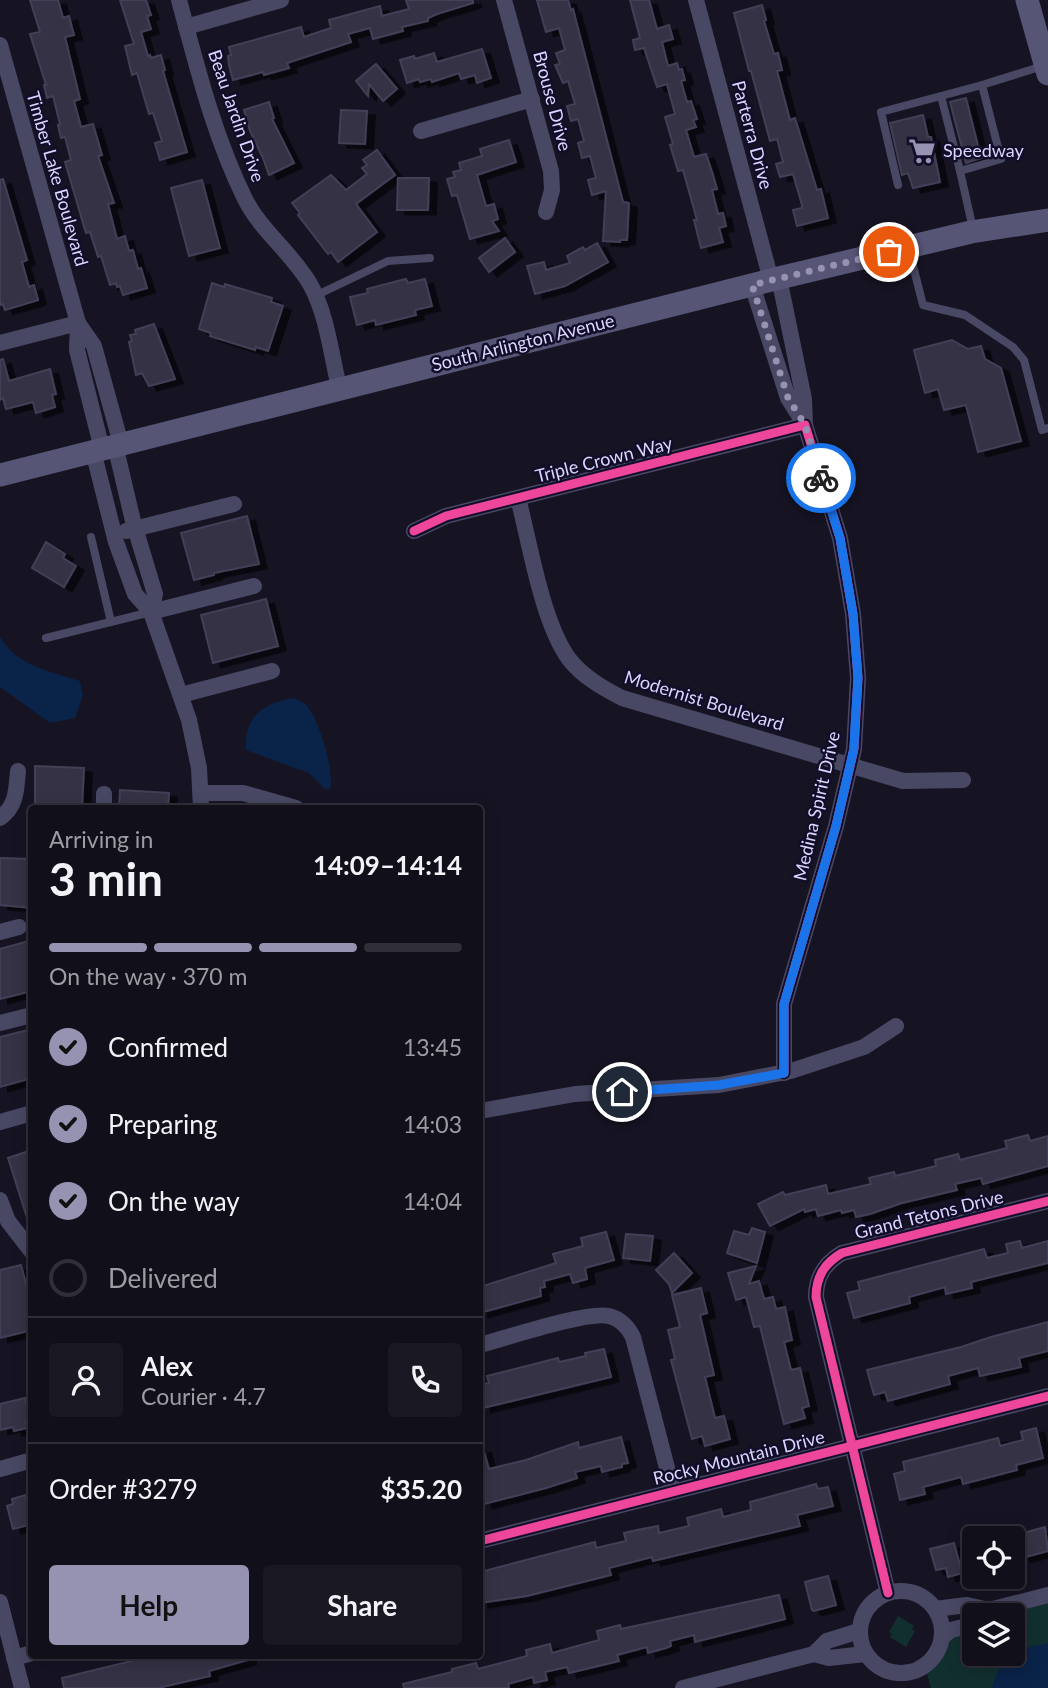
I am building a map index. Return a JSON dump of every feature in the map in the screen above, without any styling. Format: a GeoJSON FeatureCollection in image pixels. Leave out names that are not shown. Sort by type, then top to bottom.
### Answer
{"type":"FeatureCollection","features":[{"type":"Feature","properties":{"kind":"main road"},"geometry":{"type":"LineString","coordinates":[[1027,0],[1044,41],[1047,70]]}},
{"type":"Feature","properties":{"kind":"main road","name":"South Arlington Avenue"},"geometry":{"type":"LineString","coordinates":[[0,475],[339,387],[458,360],[767,281],[974,231],[1048,220]]}},
{"type":"Feature","properties":{"kind":"street","name":"Beau Jardin Drive"},"geometry":{"type":"LineString","coordinates":[[178,0],[212,116],[244,197],[255,216],[306,278],[315,296],[339,387]]}},
{"type":"Feature","properties":{"kind":"street"},"geometry":{"type":"LineString","coordinates":[[186,27],[281,0]]}},
{"type":"Feature","properties":{"kind":"street","name":"Brouse Drive"},"geometry":{"type":"LineString","coordinates":[[504,0],[551,171],[552,190],[546,212]]}},
{"type":"Feature","properties":{"kind":"street","name":"Parterra Drive"},"geometry":{"type":"LineString","coordinates":[[695,0],[767,281]]}},
{"type":"Feature","properties":{"kind":"street","name":"Timber Lake Boulevard"},"geometry":{"type":"LineString","coordinates":[[0,45],[78,323],[94,346],[108,447],[114,534],[135,594],[151,612]]}},
{"type":"Feature","properties":{"kind":"street"},"geometry":{"type":"LineString","coordinates":[[421,131],[532,99]]}},
{"type":"Feature","properties":{"kind":"street","name":"Medina Spirit Drive"},"geometry":{"type":"LineString","coordinates":[[767,281],[788,398],[805,425],[840,538],[853,614],[858,678],[854,748],[836,826],[784,1004],[784,1073]]}},
{"type":"Feature","properties":{"kind":"street","name":"Medina Spirit Drive"},"geometry":{"type":"LineString","coordinates":[[767,281],[804,399],[805,425]]}},
{"type":"Feature","properties":{"kind":"street"},"geometry":{"type":"LineString","coordinates":[[0,343],[78,323]]}},
{"type":"Feature","properties":{"kind":"street","name":"Triple Crown Way"},"geometry":{"type":"LineString","coordinates":[[414,531],[446,516],[805,425]]}},
{"type":"Feature","properties":{"kind":"street","name":"Timber Lake Boulevard"},"geometry":{"type":"LineString","coordinates":[[108,447],[155,594],[151,612]]}},
{"type":"Feature","properties":{"kind":"street","name":"Modernist Boulevard"},"geometry":{"type":"LineString","coordinates":[[518,498],[552,629],[570,660],[595,683],[622,698],[903,781],[963,780]]}},
{"type":"Feature","properties":{"kind":"street"},"geometry":{"type":"LineString","coordinates":[[114,534],[234,504]]}},
{"type":"Feature","properties":{"kind":"street"},"geometry":{"type":"LineString","coordinates":[[254,586],[151,612],[181,695],[197,755],[201,801],[243,793],[285,805]]}},
{"type":"Feature","properties":{"kind":"street"},"geometry":{"type":"LineString","coordinates":[[181,695],[272,671]]}},
{"type":"Feature","properties":{"kind":"street"},"geometry":{"type":"LineString","coordinates":[[0,818],[16,799],[18,772]]}},
{"type":"Feature","properties":{"kind":"street"},"geometry":{"type":"LineString","coordinates":[[0,932],[19,927]]}},
{"type":"Feature","properties":{"kind":"street"},"geometry":{"type":"LineString","coordinates":[[0,1023],[28,1016]]}},
{"type":"Feature","properties":{"kind":"street"},"geometry":{"type":"LineString","coordinates":[[483,1110],[575,1094],[719,1085],[784,1073],[864,1047],[896,1026]]}},
{"type":"Feature","properties":{"kind":"street"},"geometry":{"type":"LineString","coordinates":[[0,1122],[28,1114]]}},
{"type":"Feature","properties":{"kind":"street"},"geometry":{"type":"LineString","coordinates":[[0,1200],[8,1221],[28,1247]]}},
{"type":"Feature","properties":{"kind":"street","name":"Grand Tetons Drive"},"geometry":{"type":"LineString","coordinates":[[853,1445],[816,1297],[823,1269],[842,1253],[1048,1201]]}},
{"type":"Feature","properties":{"kind":"street"},"geometry":{"type":"LineString","coordinates":[[483,1344],[598,1315],[620,1320],[633,1337],[673,1491]]}},
{"type":"Feature","properties":{"kind":"street","name":"Rocky Mountain Drive"},"geometry":{"type":"LineString","coordinates":[[483,1540],[1048,1396]]}},
{"type":"Feature","properties":{"kind":"street"},"geometry":{"type":"LineString","coordinates":[[853,1445],[888,1593]]}},
{"type":"Feature","properties":{"kind":"street"},"geometry":{"type":"LineString","coordinates":[[0,1469],[28,1461]]}},
{"type":"Feature","properties":{"kind":"street"},"geometry":{"type":"LineString","coordinates":[[910,1592],[920,1596],[935,1609],[941,1622],[940,1646],[932,1660],[912,1681],[883,1670],[865,1654],[859,1631],[867,1608],[874,1600],[888,1593],[910,1592]]}},
{"type":"Feature","properties":{"kind":"street"},"geometry":{"type":"LineString","coordinates":[[1020,1603],[1048,1595]]}},
{"type":"Feature","properties":{"kind":"street"},"geometry":{"type":"LineString","coordinates":[[0,1602],[22,1688]]}},
{"type":"Feature","properties":{"kind":"street"},"geometry":{"type":"LineString","coordinates":[[935,1609],[962,1606]]}},
{"type":"Feature","properties":{"kind":"street"},"geometry":{"type":"LineString","coordinates":[[942,1637],[951,1630],[962,1627]]}},
{"type":"Feature","properties":{"kind":"street"},"geometry":{"type":"LineString","coordinates":[[814,1654],[827,1641],[859,1631]]}},
{"type":"Feature","properties":{"kind":"street"},"geometry":{"type":"LineString","coordinates":[[14,1658],[28,1654]]}},
{"type":"Feature","properties":{"kind":"street"},"geometry":{"type":"LineString","coordinates":[[683,1688],[814,1654],[829,1658],[865,1654]]}},
{"type":"Feature","properties":{"kind":"lane"},"geometry":{"type":"LineString","coordinates":[[898,185],[881,112],[1047,70]]}},
{"type":"Feature","properties":{"kind":"lane"},"geometry":{"type":"LineString","coordinates":[[960,171],[1001,159],[982,85]]}},
{"type":"Feature","properties":{"kind":"lane"},"geometry":{"type":"LineString","coordinates":[[941,96],[974,231]]}},
{"type":"Feature","properties":{"kind":"lane"},"geometry":{"type":"LineString","coordinates":[[908,247],[923,305],[965,315],[1013,347],[1024,360],[1042,430],[1048,428]]}},
{"type":"Feature","properties":{"kind":"lane"},"geometry":{"type":"LineString","coordinates":[[315,296],[388,261],[430,258]]}},
{"type":"Feature","properties":{"kind":"lane"},"geometry":{"type":"LineString","coordinates":[[91,537],[111,622]]}},
{"type":"Feature","properties":{"kind":"lane"},"geometry":{"type":"LineString","coordinates":[[46,638],[151,612]]}},
{"type":"Feature","properties":{"kind":"green space"},"geometry":{"type":"Polygon","coordinates":[[[1048,1595],[1048,1688],[931,1688],[925,1667],[937,1653],[942,1637],[962,1629],[962,1666],[1025,1666],[1025,1603],[1022,1603],[1048,1595]]]}},
{"type":"Feature","properties":{"kind":"green space"},"geometry":{"type":"Polygon","coordinates":[[[898,1616],[914,1626],[912,1629],[915,1631],[906,1647],[890,1637],[892,1634],[889,1632],[898,1616]]]}},
{"type":"Feature","properties":{"kind":"water"},"geometry":{"type":"Polygon","coordinates":[[[0,637],[15,655],[25,661],[80,681],[83,695],[75,718],[50,723],[0,687],[0,637]]]}},
{"type":"Feature","properties":{"kind":"water"},"geometry":{"type":"Polygon","coordinates":[[[294,698],[309,709],[320,730],[331,780],[330,788],[326,790],[309,773],[246,750],[248,729],[257,714],[273,704],[294,698]]]}},
{"type":"Feature","properties":{"kind":"water"},"geometry":{"type":"Polygon","coordinates":[[[1048,1643],[1048,1688],[992,1688],[1001,1666],[1025,1666],[1025,1648],[1048,1643]]]}},
{"type":"Feature","properties":{"kind":"building"},"geometry":{"type":"Polygon","coordinates":[[[30,0],[58,0],[63,18],[69,16],[74,35],[65,37],[80,99],[74,101],[81,127],[93,124],[102,155],[98,156],[114,203],[108,204],[117,239],[125,236],[129,251],[133,250],[138,269],[141,268],[147,288],[123,295],[120,286],[117,287],[116,283],[110,285],[90,232],[86,233],[65,162],[71,160],[65,137],[61,138],[53,96],[47,98],[46,85],[30,34],[40,32],[30,0]]]}},
{"type":"Feature","properties":{"kind":"building"},"geometry":{"type":"Polygon","coordinates":[[[120,0],[146,0],[151,15],[147,16],[151,29],[141,32],[148,56],[151,58],[161,55],[165,70],[163,71],[187,152],[160,160],[155,143],[162,141],[153,113],[149,114],[137,73],[132,75],[125,46],[134,44],[120,0]]]}},
{"type":"Feature","properties":{"kind":"building"},"geometry":{"type":"Polygon","coordinates":[[[406,0],[473,0],[473,3],[437,14],[428,18],[428,21],[402,27],[403,31],[373,39],[370,28],[348,34],[351,42],[287,63],[289,68],[233,80],[229,65],[229,47],[301,27],[304,37],[331,28],[329,20],[380,6],[382,16],[409,9],[406,0]]]}},
{"type":"Feature","properties":{"kind":"building"},"geometry":{"type":"Polygon","coordinates":[[[537,0],[568,0],[571,10],[573,9],[623,202],[629,203],[627,240],[603,241],[606,191],[592,195],[588,180],[596,178],[590,156],[582,158],[578,143],[584,141],[578,119],[571,121],[567,106],[575,104],[568,81],[563,83],[555,65],[560,64],[556,53],[565,50],[559,28],[546,32],[537,0]]]}},
{"type":"Feature","properties":{"kind":"building"},"geometry":{"type":"Polygon","coordinates":[[[630,0],[649,0],[657,29],[669,25],[673,39],[662,42],[668,66],[677,63],[679,70],[682,69],[685,80],[681,81],[687,102],[691,101],[697,119],[693,120],[696,127],[686,130],[694,157],[706,154],[713,175],[717,189],[712,190],[718,214],[723,213],[726,226],[719,228],[723,242],[701,248],[694,220],[697,220],[683,170],[678,171],[670,145],[673,144],[665,117],[675,114],[667,84],[657,87],[644,48],[635,50],[633,40],[640,38],[630,0]]]}},
{"type":"Feature","properties":{"kind":"building"},"geometry":{"type":"Polygon","coordinates":[[[762,5],[774,54],[778,53],[782,70],[777,71],[790,120],[795,118],[817,190],[821,189],[828,218],[797,226],[793,210],[802,208],[802,205],[793,174],[780,177],[776,164],[783,162],[777,139],[770,141],[734,13],[762,5]]]}},
{"type":"Feature","properties":{"kind":"building"},"geometry":{"type":"Polygon","coordinates":[[[482,49],[491,78],[477,83],[475,75],[461,79],[459,73],[432,82],[431,79],[420,82],[419,79],[407,83],[400,60],[434,53],[437,62],[482,49]]]}},
{"type":"Feature","properties":{"kind":"building"},"geometry":{"type":"Polygon","coordinates":[[[376,64],[397,89],[383,101],[369,84],[368,96],[356,81],[376,64]]]}},
{"type":"Feature","properties":{"kind":"building"},"geometry":{"type":"Polygon","coordinates":[[[966,98],[981,158],[966,163],[950,102],[966,98]]]}},
{"type":"Feature","properties":{"kind":"building"},"geometry":{"type":"Polygon","coordinates":[[[269,102],[274,118],[272,119],[294,163],[269,175],[244,110],[269,102]]]}},
{"type":"Feature","properties":{"kind":"building"},"geometry":{"type":"Polygon","coordinates":[[[341,110],[367,111],[365,144],[339,143],[341,110]]]}},
{"type":"Feature","properties":{"kind":"building"},"geometry":{"type":"Polygon","coordinates":[[[923,115],[928,137],[931,137],[940,182],[913,188],[908,173],[902,175],[890,123],[923,115]]]}},
{"type":"Feature","properties":{"kind":"building"},"geometry":{"type":"Polygon","coordinates":[[[509,140],[516,162],[477,175],[486,206],[494,204],[498,219],[492,221],[499,231],[470,239],[457,195],[452,196],[447,179],[455,177],[453,172],[461,170],[459,163],[482,156],[480,149],[509,140]]]}},
{"type":"Feature","properties":{"kind":"building"},"geometry":{"type":"Polygon","coordinates":[[[377,150],[395,175],[356,204],[377,232],[338,262],[331,252],[328,254],[292,203],[331,175],[346,190],[367,174],[362,168],[367,165],[363,160],[377,150]]]}},
{"type":"Feature","properties":{"kind":"building"},"geometry":{"type":"Polygon","coordinates":[[[398,178],[429,178],[428,210],[397,210],[398,178]]]}},
{"type":"Feature","properties":{"kind":"building"},"geometry":{"type":"Polygon","coordinates":[[[3,179],[27,260],[22,262],[29,287],[34,285],[38,300],[5,310],[3,304],[0,305],[0,180],[3,179]]]}},
{"type":"Feature","properties":{"kind":"building"},"geometry":{"type":"Polygon","coordinates":[[[202,180],[220,248],[189,256],[171,188],[202,180]]]}},
{"type":"Feature","properties":{"kind":"building"},"geometry":{"type":"Polygon","coordinates":[[[505,238],[515,252],[489,272],[479,258],[505,238]]]}},
{"type":"Feature","properties":{"kind":"building"},"geometry":{"type":"Polygon","coordinates":[[[597,243],[608,262],[565,286],[535,294],[527,266],[544,262],[546,270],[570,263],[567,256],[597,243]]]}},
{"type":"Feature","properties":{"kind":"building"},"geometry":{"type":"Polygon","coordinates":[[[406,279],[408,283],[425,279],[432,306],[415,310],[416,315],[376,325],[375,320],[357,325],[350,297],[368,293],[367,289],[406,279]]]}},
{"type":"Feature","properties":{"kind":"building"},"geometry":{"type":"Polygon","coordinates":[[[212,283],[224,287],[225,284],[272,298],[271,302],[283,306],[268,351],[256,347],[255,350],[210,336],[211,333],[199,329],[212,283]]]}},
{"type":"Feature","properties":{"kind":"building"},"geometry":{"type":"Polygon","coordinates":[[[154,324],[175,379],[149,386],[142,373],[136,375],[129,342],[132,341],[130,335],[136,334],[135,330],[154,324]]]}},
{"type":"Feature","properties":{"kind":"building"},"geometry":{"type":"Polygon","coordinates":[[[952,340],[968,349],[981,346],[985,359],[1001,368],[1021,441],[978,452],[966,405],[944,410],[938,389],[925,393],[914,350],[952,340]]]}},
{"type":"Feature","properties":{"kind":"building"},"geometry":{"type":"Polygon","coordinates":[[[3,359],[9,381],[50,369],[56,394],[52,395],[55,407],[36,413],[33,402],[6,409],[3,398],[0,400],[0,360],[3,359]]]}},
{"type":"Feature","properties":{"kind":"building"},"geometry":{"type":"Polygon","coordinates":[[[247,516],[259,564],[194,580],[181,533],[247,516]]]}},
{"type":"Feature","properties":{"kind":"building"},"geometry":{"type":"Polygon","coordinates":[[[46,542],[65,554],[63,558],[76,566],[64,587],[32,568],[46,542]]]}},
{"type":"Feature","properties":{"kind":"building"},"geometry":{"type":"Polygon","coordinates":[[[266,599],[278,646],[213,663],[201,615],[266,599]]]}},
{"type":"Feature","properties":{"kind":"building"},"geometry":{"type":"Polygon","coordinates":[[[35,766],[84,768],[82,805],[35,805],[35,766]]]}},
{"type":"Feature","properties":{"kind":"building"},"geometry":{"type":"Polygon","coordinates":[[[120,790],[169,793],[168,805],[119,805],[120,790]]]}},
{"type":"Feature","properties":{"kind":"building"},"geometry":{"type":"Polygon","coordinates":[[[0,858],[28,859],[28,908],[0,905],[0,858]]]}},
{"type":"Feature","properties":{"kind":"building"},"geometry":{"type":"Polygon","coordinates":[[[28,941],[28,992],[0,999],[0,949],[28,941]]]}},
{"type":"Feature","properties":{"kind":"building"},"geometry":{"type":"Polygon","coordinates":[[[28,1030],[28,1079],[0,1087],[0,1037],[28,1030]]]}},
{"type":"Feature","properties":{"kind":"building"},"geometry":{"type":"Polygon","coordinates":[[[1028,1135],[1030,1141],[1048,1136],[1048,1166],[983,1184],[981,1178],[955,1184],[957,1190],[870,1214],[856,1217],[854,1210],[842,1213],[841,1210],[818,1216],[816,1209],[805,1212],[804,1209],[770,1226],[758,1204],[783,1192],[785,1195],[826,1185],[828,1194],[871,1184],[869,1178],[894,1172],[895,1176],[936,1166],[935,1160],[958,1154],[960,1160],[1007,1148],[1005,1141],[1028,1135]]]}},
{"type":"Feature","properties":{"kind":"building"},"geometry":{"type":"Polygon","coordinates":[[[28,1151],[28,1221],[8,1158],[28,1151]]]}},
{"type":"Feature","properties":{"kind":"building"},"geometry":{"type":"Polygon","coordinates":[[[752,1228],[765,1232],[757,1263],[727,1253],[734,1231],[749,1235],[752,1228]]]}},
{"type":"Feature","properties":{"kind":"building"},"geometry":{"type":"Polygon","coordinates":[[[606,1232],[614,1260],[585,1268],[587,1279],[573,1283],[570,1274],[544,1281],[545,1287],[540,1288],[541,1296],[483,1312],[483,1286],[556,1263],[553,1254],[583,1246],[581,1238],[606,1232]]]}},
{"type":"Feature","properties":{"kind":"building"},"geometry":{"type":"Polygon","coordinates":[[[626,1234],[653,1236],[650,1261],[623,1258],[626,1234]]]}},
{"type":"Feature","properties":{"kind":"building"},"geometry":{"type":"Polygon","coordinates":[[[1020,1241],[1022,1248],[1048,1241],[1048,1263],[971,1282],[972,1288],[946,1294],[945,1287],[909,1297],[910,1303],[854,1318],[847,1293],[860,1290],[858,1282],[984,1249],[987,1258],[1008,1253],[1006,1244],[1020,1241]]]}},
{"type":"Feature","properties":{"kind":"building"},"geometry":{"type":"Polygon","coordinates":[[[674,1253],[692,1273],[672,1293],[669,1284],[656,1270],[674,1253]]]}},
{"type":"Feature","properties":{"kind":"building"},"geometry":{"type":"Polygon","coordinates":[[[21,1265],[28,1291],[28,1331],[0,1338],[0,1270],[21,1265]]]}},
{"type":"Feature","properties":{"kind":"building"},"geometry":{"type":"Polygon","coordinates":[[[756,1266],[749,1284],[759,1281],[764,1299],[773,1297],[776,1309],[785,1307],[792,1340],[784,1342],[791,1370],[800,1368],[809,1406],[802,1408],[805,1418],[784,1424],[760,1326],[754,1327],[746,1297],[736,1300],[728,1273],[756,1266]]]}},
{"type":"Feature","properties":{"kind":"building"},"geometry":{"type":"Polygon","coordinates":[[[701,1288],[707,1313],[700,1315],[714,1375],[705,1377],[715,1418],[724,1416],[730,1439],[705,1446],[702,1436],[692,1439],[671,1360],[675,1359],[668,1330],[680,1327],[672,1295],[701,1288]]]}},
{"type":"Feature","properties":{"kind":"building"},"geometry":{"type":"Polygon","coordinates":[[[1048,1322],[1048,1351],[1019,1358],[1021,1367],[980,1376],[978,1368],[948,1376],[950,1384],[888,1401],[885,1392],[874,1395],[867,1370],[1048,1322]]]}},
{"type":"Feature","properties":{"kind":"building"},"geometry":{"type":"Polygon","coordinates":[[[604,1349],[611,1377],[483,1408],[483,1384],[489,1383],[487,1376],[558,1358],[559,1362],[586,1356],[585,1353],[604,1349]]]}},
{"type":"Feature","properties":{"kind":"building"},"geometry":{"type":"Polygon","coordinates":[[[25,1398],[28,1410],[27,1428],[0,1430],[0,1404],[25,1398]]]}},
{"type":"Feature","properties":{"kind":"building"},"geometry":{"type":"Polygon","coordinates":[[[1036,1428],[1043,1458],[1016,1465],[1017,1470],[963,1484],[961,1477],[923,1487],[925,1494],[900,1500],[894,1474],[905,1471],[903,1462],[998,1438],[1000,1446],[1023,1440],[1021,1432],[1036,1428]]]}},
{"type":"Feature","properties":{"kind":"building"},"geometry":{"type":"Polygon","coordinates":[[[621,1437],[628,1463],[602,1472],[601,1466],[575,1472],[577,1478],[484,1504],[483,1448],[489,1469],[526,1460],[578,1442],[579,1448],[621,1437]]]}},
{"type":"Feature","properties":{"kind":"building"},"geometry":{"type":"Polygon","coordinates":[[[816,1484],[818,1489],[828,1487],[833,1506],[797,1515],[800,1526],[653,1561],[652,1557],[609,1568],[611,1575],[527,1596],[483,1603],[483,1571],[595,1542],[596,1548],[626,1541],[624,1533],[637,1530],[658,1526],[659,1533],[689,1526],[687,1518],[721,1509],[723,1517],[751,1510],[750,1502],[816,1484]]]}},
{"type":"Feature","properties":{"kind":"building"},"geometry":{"type":"Polygon","coordinates":[[[26,1495],[28,1525],[13,1529],[7,1506],[13,1504],[12,1499],[26,1495]]]}},
{"type":"Feature","properties":{"kind":"building"},"geometry":{"type":"Polygon","coordinates":[[[1045,1527],[1048,1551],[1025,1557],[1025,1533],[1045,1527]]]}},
{"type":"Feature","properties":{"kind":"building"},"geometry":{"type":"Polygon","coordinates":[[[954,1543],[962,1573],[948,1577],[946,1568],[936,1570],[930,1549],[954,1543]]]}},
{"type":"Feature","properties":{"kind":"building"},"geometry":{"type":"Polygon","coordinates":[[[828,1576],[836,1605],[814,1611],[805,1582],[828,1576]]]}},
{"type":"Feature","properties":{"kind":"building"},"geometry":{"type":"Polygon","coordinates":[[[779,1595],[785,1619],[695,1642],[694,1635],[670,1641],[671,1646],[666,1648],[648,1653],[647,1647],[617,1655],[619,1661],[569,1673],[567,1667],[545,1672],[547,1680],[534,1683],[533,1677],[508,1684],[509,1688],[404,1688],[403,1684],[476,1663],[478,1669],[527,1656],[526,1650],[550,1644],[552,1653],[599,1640],[597,1631],[620,1625],[621,1629],[779,1595]]]}},
{"type":"Feature","properties":{"kind":"building"},"geometry":{"type":"Polygon","coordinates":[[[140,1659],[248,1659],[209,1671],[210,1676],[158,1688],[64,1688],[62,1678],[140,1659]]]}},
{"type":"Feature","properties":{"kind":"cycle path"},"geometry":{"type":"LineString","coordinates":[[414,531],[446,516],[805,425],[840,538],[853,614],[858,678],[854,749],[836,826],[784,1004],[784,1073]]}},
{"type":"Feature","properties":{"kind":"cycle path"},"geometry":{"type":"LineString","coordinates":[[888,1593],[816,1297],[820,1276],[826,1266],[842,1253],[1048,1201]]}},
{"type":"Feature","properties":{"kind":"cycle path"},"geometry":{"type":"LineString","coordinates":[[483,1540],[1048,1396]]}},
{"type":"Feature","properties":{"kind":"way so far"},"geometry":{"type":"LineString","coordinates":[[821,478],[805,425],[788,398],[776,365],[752,285],[889,252]]}},
{"type":"Feature","properties":{"kind":"place","name":"Speedway"},"geometry":{"type":"Point","coordinates":[922,151]}},
{"type":"Feature","properties":{"kind":"route"},"geometry":{"type":"LineString","coordinates":[[622,1092],[719,1085],[784,1073],[784,1004],[836,826],[854,748],[858,678],[853,614],[840,538],[821,478]]}}]}
